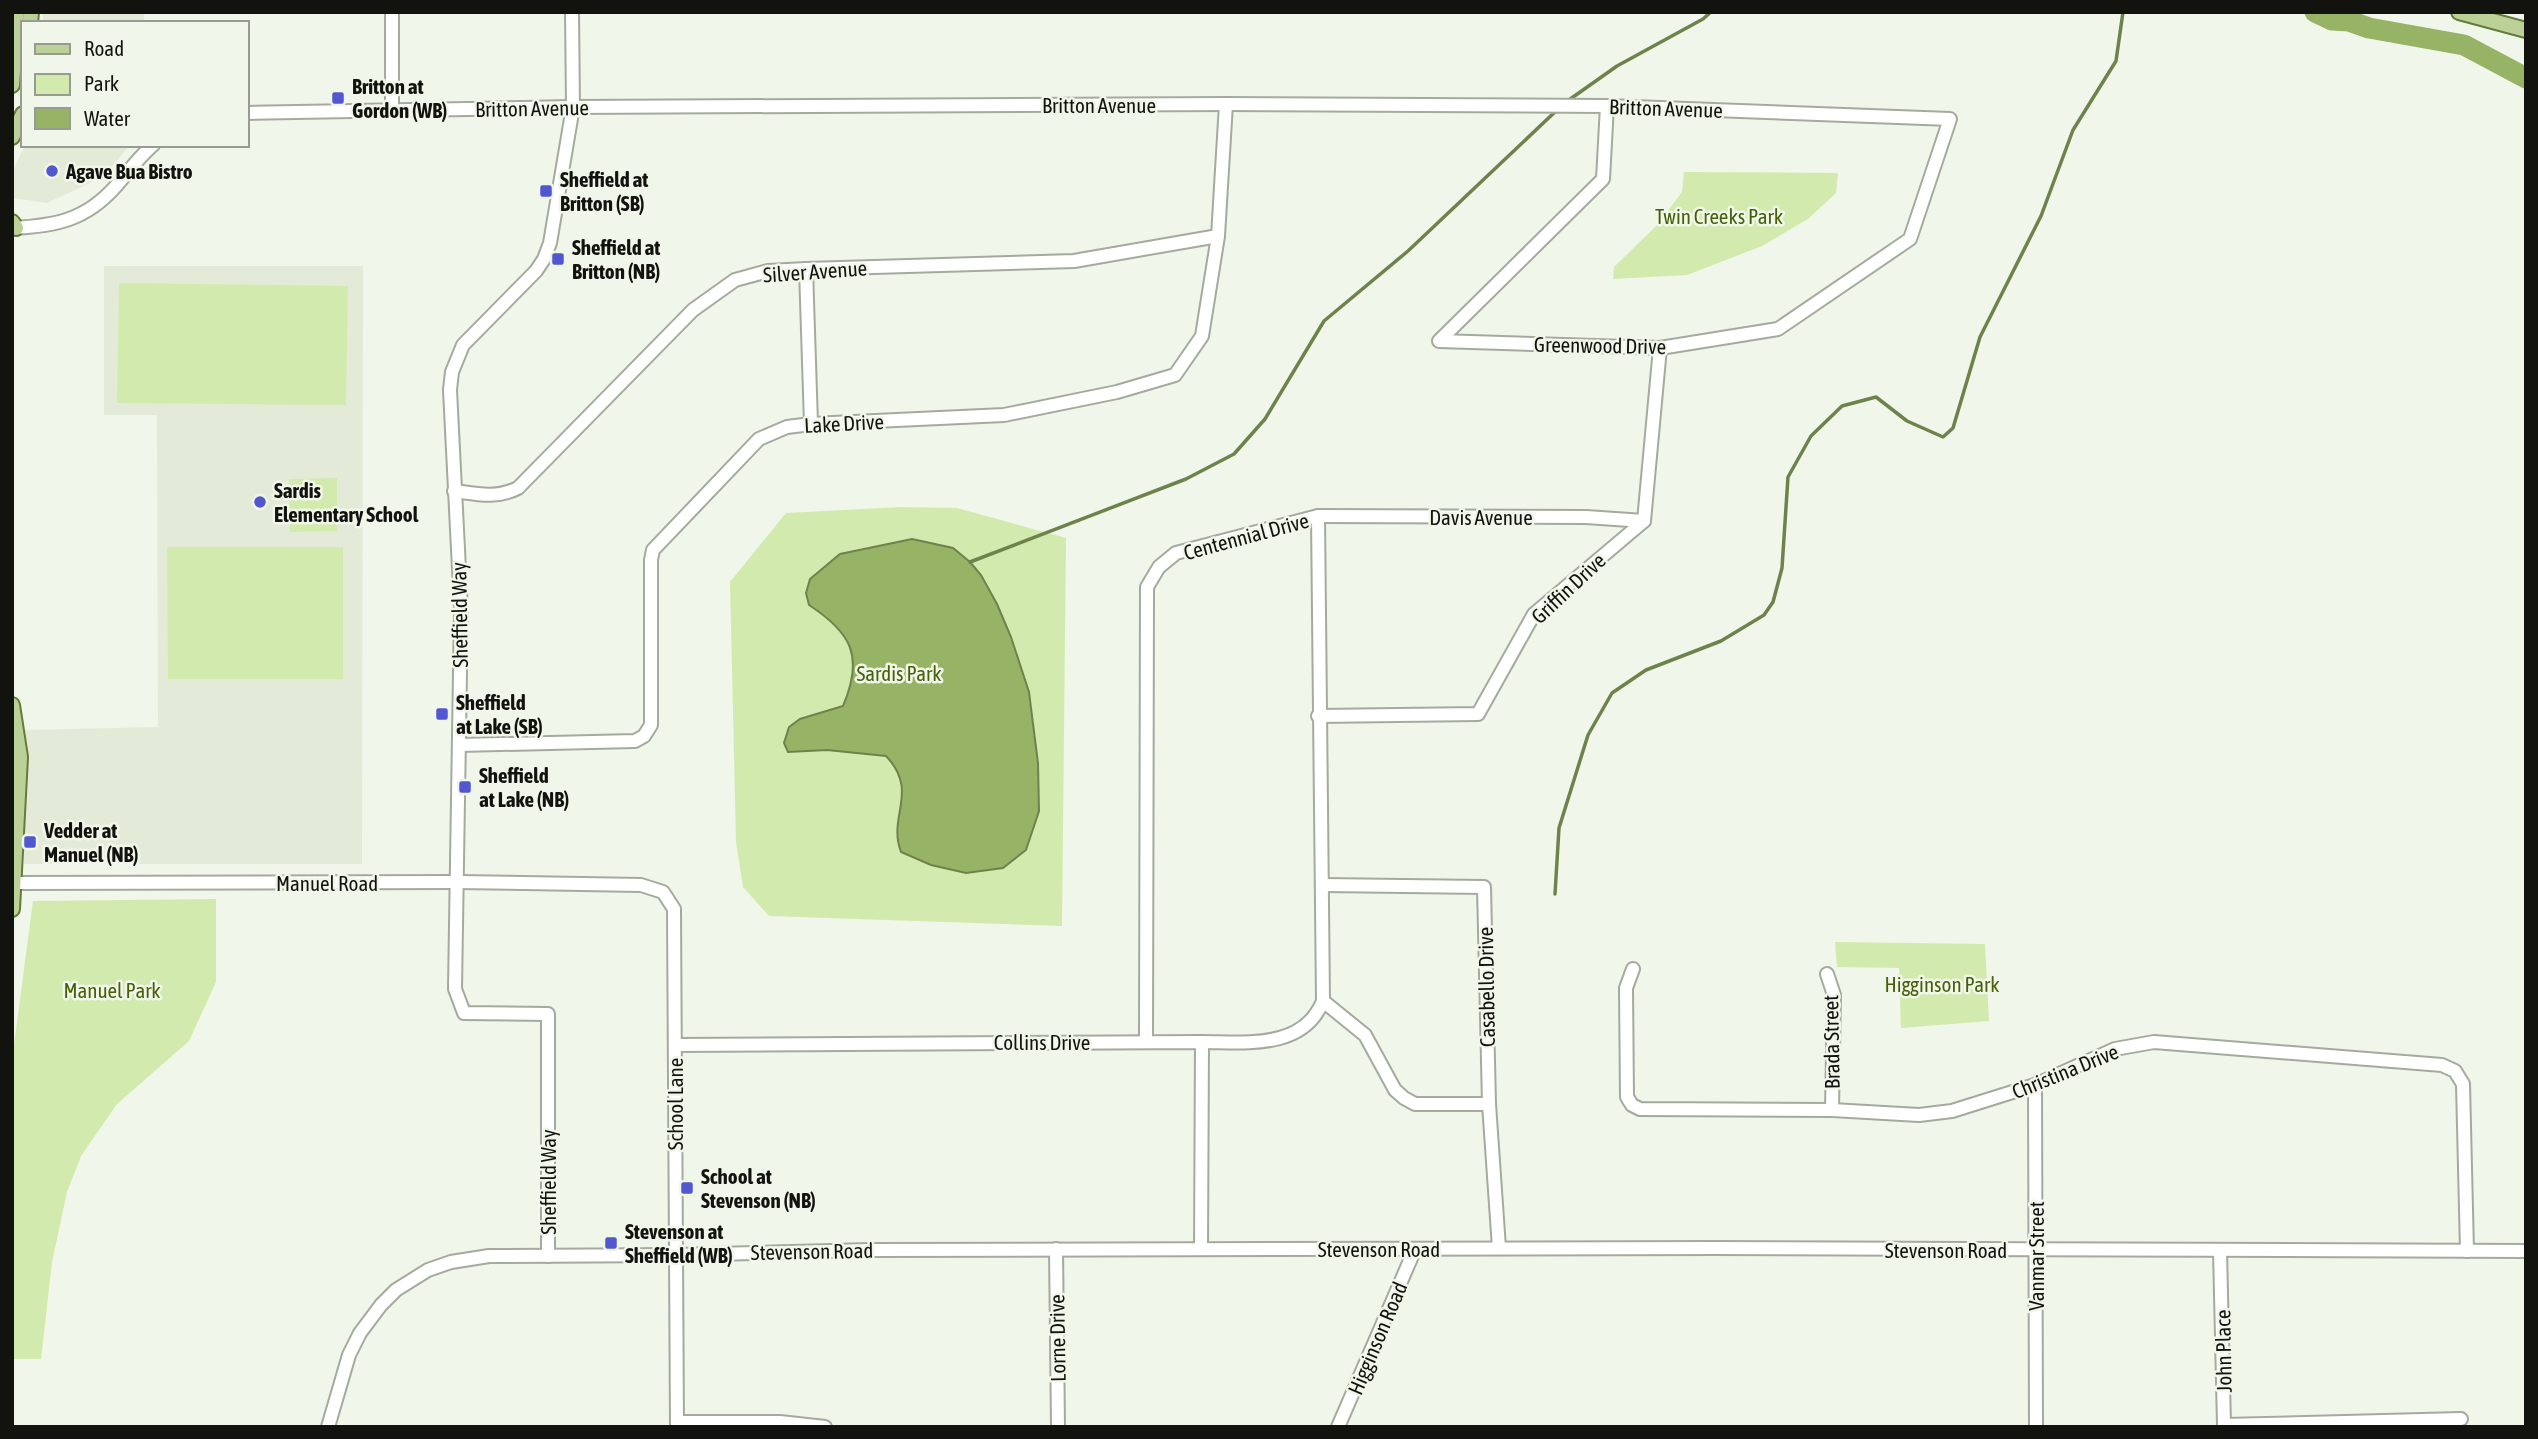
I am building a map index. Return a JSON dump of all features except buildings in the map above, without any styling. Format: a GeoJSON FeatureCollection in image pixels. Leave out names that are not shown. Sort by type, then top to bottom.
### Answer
{"type":"FeatureCollection","features":[{"type":"Feature","properties":{"kind":"main road"},"geometry":{"type":"LineString","coordinates":[[12,85],[17,12]]}},
{"type":"Feature","properties":{"kind":"main road"},"geometry":{"type":"LineString","coordinates":[[2459,12],[2526,30]]}},
{"type":"Feature","properties":{"kind":"main road"},"geometry":{"type":"LineString","coordinates":[[12,137],[21,118]]}},
{"type":"Feature","properties":{"kind":"main road"},"geometry":{"type":"LineString","coordinates":[[12,705],[20,757],[12,909]]}},
{"type":"Feature","properties":{"kind":"street"},"geometry":{"type":"LineString","coordinates":[[392,12],[392,110]]}},
{"type":"Feature","properties":{"kind":"street","name":"Sheffield Way"},"geometry":{"type":"LineString","coordinates":[[548,1256],[548,1014],[464,1013],[455,989],[460,588],[450,390],[452,372],[463,345],[536,271],[550,243],[573,107],[572,12]]}},
{"type":"Feature","properties":{"kind":"street","name":"Britton Avenue"},"geometry":{"type":"LineString","coordinates":[[248,113],[573,107],[1226,104],[1607,106],[1950,119]]}},
{"type":"Feature","properties":{"kind":"street","name":"Lake Drive"},"geometry":{"type":"LineString","coordinates":[[459,745],[635,741],[643,736],[651,725],[650,560],[653,550],[759,439],[773,431],[811,424],[1004,415],[1117,392],[1175,375],[1202,336],[1218,236],[1226,104]]}},
{"type":"Feature","properties":{"kind":"street","name":"Greenwood Drive"},"geometry":{"type":"LineString","coordinates":[[1607,106],[1604,179],[1439,341],[1661,348],[1778,329],[1910,239],[1950,119]]}},
{"type":"Feature","properties":{"kind":"street"},"geometry":{"type":"LineString","coordinates":[[14,226],[60,223],[87,210],[113,189],[151,147]]}},
{"type":"Feature","properties":{"kind":"street","name":"Silver Avenue"},"geometry":{"type":"LineString","coordinates":[[454,491],[488,496],[505,494],[518,488],[693,310],[735,280],[768,271],[1074,261],[1218,236]]}},
{"type":"Feature","properties":{"kind":"street"},"geometry":{"type":"LineString","coordinates":[[806,269],[811,424]]}},
{"type":"Feature","properties":{"kind":"street"},"geometry":{"type":"LineString","coordinates":[[1644,521],[1661,348]]}},
{"type":"Feature","properties":{"kind":"street","name":"Davis Avenue"},"geometry":{"type":"LineString","coordinates":[[1318,516],[1586,517],[1644,521]]}},
{"type":"Feature","properties":{"kind":"street","name":"Centennial Drive"},"geometry":{"type":"LineString","coordinates":[[1146,1042],[1147,587],[1159,567],[1176,553],[1318,516],[1323,1001]]}},
{"type":"Feature","properties":{"kind":"street","name":"Griffin Drive"},"geometry":{"type":"LineString","coordinates":[[1318,716],[1478,714],[1534,614],[1644,521]]}},
{"type":"Feature","properties":{"kind":"street","name":"Manuel Road"},"geometry":{"type":"LineString","coordinates":[[14,883],[457,882],[640,885]]}},
{"type":"Feature","properties":{"kind":"street","name":"School Lane"},"geometry":{"type":"LineString","coordinates":[[640,885],[663,892],[674,909],[677,1424]]}},
{"type":"Feature","properties":{"kind":"street","name":"Casabello Drive"},"geometry":{"type":"LineString","coordinates":[[1323,885],[1484,887],[1489,1104],[1499,1248]]}},
{"type":"Feature","properties":{"kind":"street","name":"Christina Drive"},"geometry":{"type":"LineString","coordinates":[[1633,969],[1626,988],[1627,1097],[1632,1105],[1640,1110],[1832,1110],[1919,1115],[1984,1102],[2035,1085],[2115,1049],[2154,1042],[2442,1065],[2455,1071],[2463,1084],[2467,1251]]}},
{"type":"Feature","properties":{"kind":"street","name":"Brada Street"},"geometry":{"type":"LineString","coordinates":[[1827,974],[1834,995],[1832,1110]]}},
{"type":"Feature","properties":{"kind":"street"},"geometry":{"type":"LineString","coordinates":[[1201,1249],[1202,1042],[1266,1042],[1295,1034],[1317,1014],[1323,1001],[1365,1035],[1395,1090],[1404,1098],[1415,1104],[1489,1104]]}},
{"type":"Feature","properties":{"kind":"street","name":"Collins Drive"},"geometry":{"type":"LineString","coordinates":[[675,1045],[1202,1042]]}},
{"type":"Feature","properties":{"kind":"street","name":"Vanmar Street"},"geometry":{"type":"LineString","coordinates":[[2035,1085],[2036,1427]]}},
{"type":"Feature","properties":{"kind":"street","name":"Stevenson Road"},"geometry":{"type":"LineString","coordinates":[[328,1427],[349,1355],[360,1332],[396,1290],[428,1270],[451,1262],[489,1256],[1056,1249],[2526,1251]]}},
{"type":"Feature","properties":{"kind":"street","name":"Lorne Drive"},"geometry":{"type":"LineString","coordinates":[[1056,1249],[1058,1427]]}},
{"type":"Feature","properties":{"kind":"street","name":"Higginson Road"},"geometry":{"type":"LineString","coordinates":[[1338,1427],[1416,1249]]}},
{"type":"Feature","properties":{"kind":"street","name":"John Place"},"geometry":{"type":"LineString","coordinates":[[2220,1250],[2224,1424],[2461,1419]]}},
{"type":"Feature","properties":{"kind":"street"},"geometry":{"type":"LineString","coordinates":[[677,1424],[780,1422],[825,1427]]}},
{"type":"Feature","properties":{"kind":"shaded area"},"geometry":{"type":"Polygon","coordinates":[[[43,12],[144,12],[144,21],[43,21],[43,12]]]}},
{"type":"Feature","properties":{"kind":"shaded area"},"geometry":{"type":"Polygon","coordinates":[[[24,147],[128,147],[103,177],[47,203],[13,198],[12,172],[24,147]]]}},
{"type":"Feature","properties":{"kind":"shaded area","name":"Sardis Elementary School"},"geometry":{"type":"Polygon","coordinates":[[[104,266],[363,266],[362,864],[24,864],[24,730],[158,727],[157,415],[104,415],[104,266]]]}},
{"type":"Feature","properties":{"kind":"green space","name":"Twin Creeks Park"},"geometry":{"type":"Polygon","coordinates":[[[1684,172],[1838,173],[1836,193],[1808,219],[1762,246],[1687,275],[1613,279],[1614,267],[1656,226],[1682,192],[1684,172]]]}},
{"type":"Feature","properties":{"kind":"green space"},"geometry":{"type":"Polygon","coordinates":[[[119,283],[348,286],[346,405],[117,403],[119,283]]]}},
{"type":"Feature","properties":{"kind":"green space"},"geometry":{"type":"Polygon","coordinates":[[[337,478],[337,531],[290,532],[289,479],[337,478]]]}},
{"type":"Feature","properties":{"kind":"green space","name":"Sardis Park"},"geometry":{"type":"Polygon","coordinates":[[[901,507],[957,508],[1066,538],[1062,926],[769,916],[743,887],[736,842],[730,582],[786,513],[901,507]]]}},
{"type":"Feature","properties":{"kind":"green space"},"geometry":{"type":"Polygon","coordinates":[[[167,547],[343,547],[343,679],[168,679],[167,547]]]}},
{"type":"Feature","properties":{"kind":"green space","name":"Manuel Park"},"geometry":{"type":"Polygon","coordinates":[[[216,899],[216,982],[189,1041],[117,1104],[81,1156],[67,1192],[52,1262],[41,1359],[12,1359],[12,1060],[33,901],[216,899]]]}},
{"type":"Feature","properties":{"kind":"green space","name":"Higginson Park"},"geometry":{"type":"Polygon","coordinates":[[[1835,942],[1985,944],[1989,1021],[1901,1028],[1899,968],[1837,967],[1835,942]]]}},
{"type":"Feature","properties":{"kind":"water"},"geometry":{"type":"Polygon","coordinates":[[[912,539],[953,548],[981,575],[1011,637],[1029,692],[1038,763],[1039,811],[1026,850],[1003,868],[966,873],[931,865],[901,852],[898,827],[901,781],[886,756],[827,750],[788,752],[784,743],[789,727],[800,719],[843,706],[853,673],[853,660],[844,636],[824,615],[809,605],[806,593],[810,579],[840,554],[912,539]]]}},
{"type":"Feature","properties":{"kind":"waterway"},"geometry":{"type":"LineString","coordinates":[[1566,102],[1617,66],[1711,12]]}},
{"type":"Feature","properties":{"kind":"waterway"},"geometry":{"type":"LineString","coordinates":[[1555,894],[1559,828],[1588,735],[1612,693],[1646,670],[1721,641],[1764,615],[1773,602],[1782,568],[1788,477],[1811,436],[1842,406],[1876,397],[1907,421],[1943,437],[1953,428],[1980,337],[2041,216],[2073,130],[2116,61],[2123,12]]}},
{"type":"Feature","properties":{"kind":"waterway"},"geometry":{"type":"LineString","coordinates":[[2315,12],[2332,20],[2349,21],[2369,28],[2464,45],[2526,78]]}},
{"type":"Feature","properties":{"kind":"waterway"},"geometry":{"type":"LineString","coordinates":[[970,562],[1186,479],[1234,454],[1265,419],[1324,321],[1408,251],[1557,110]]}},
{"type":"Feature","properties":{"kind":"place","name":"Britton at Gordon (WB)"},"geometry":{"type":"Point","coordinates":[338,98]}},
{"type":"Feature","properties":{"kind":"place","name":"Agave Bua Bistro"},"geometry":{"type":"Point","coordinates":[52,171]}},
{"type":"Feature","properties":{"kind":"place","name":"Sheffield at Britton (SB)"},"geometry":{"type":"Point","coordinates":[546,191]}},
{"type":"Feature","properties":{"kind":"place","name":"Sheffield at Britton (NB)"},"geometry":{"type":"Point","coordinates":[558,259]}},
{"type":"Feature","properties":{"kind":"place","name":"Sardis Elementary School"},"geometry":{"type":"Point","coordinates":[260,502]}},
{"type":"Feature","properties":{"kind":"place","name":"Sheffield at Lake (SB)"},"geometry":{"type":"Point","coordinates":[442,714]}},
{"type":"Feature","properties":{"kind":"place","name":"Sheffield at Lake (NB)"},"geometry":{"type":"Point","coordinates":[465,787]}},
{"type":"Feature","properties":{"kind":"place","name":"Vedder at Manuel (NB)"},"geometry":{"type":"Point","coordinates":[30,842]}},
{"type":"Feature","properties":{"kind":"place","name":"School at Stevenson (NB)"},"geometry":{"type":"Point","coordinates":[687,1188]}},
{"type":"Feature","properties":{"kind":"place","name":"Stevenson at Sheffield (WB)"},"geometry":{"type":"Point","coordinates":[611,1243]}}]}
